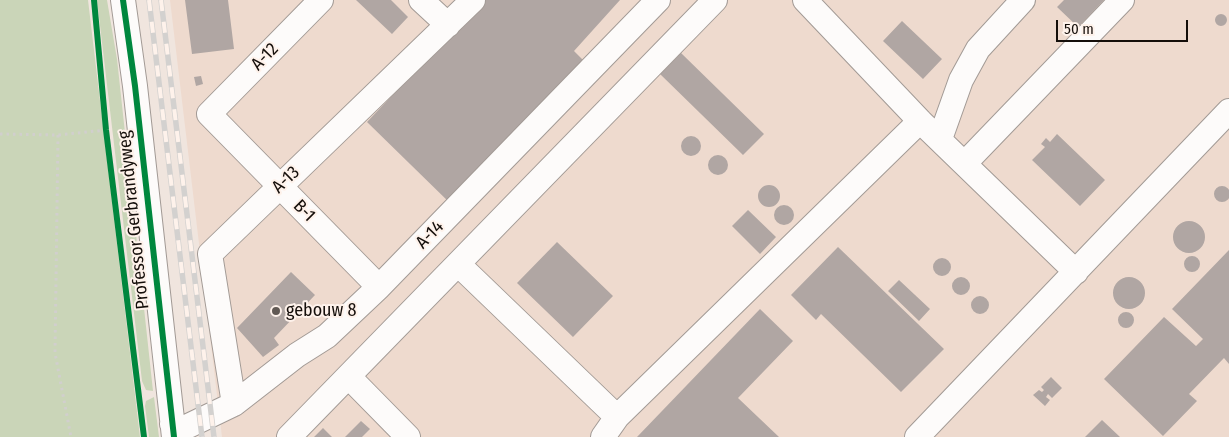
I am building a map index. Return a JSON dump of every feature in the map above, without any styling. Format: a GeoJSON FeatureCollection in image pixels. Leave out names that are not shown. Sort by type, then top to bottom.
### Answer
{"type":"FeatureCollection","features":[{"type":"Feature","properties":{"kind":"street","name":"Professor Gerbrandyweg"},"geometry":{"type":"LineString","coordinates":[[123,0],[135,86],[173,430]]}},
{"type":"Feature","properties":{"kind":"street","name":"A-12"},"geometry":{"type":"LineString","coordinates":[[209,114],[321,0]]}},
{"type":"Feature","properties":{"kind":"street"},"geometry":{"type":"LineString","coordinates":[[421,0],[448,25]]}},
{"type":"Feature","properties":{"kind":"street","name":"A-13"},"geometry":{"type":"LineString","coordinates":[[234,404],[210,254],[473,0]]}},
{"type":"Feature","properties":{"kind":"street","name":"A-14"},"geometry":{"type":"LineString","coordinates":[[173,430],[184,428],[234,404],[297,355],[327,336],[379,287],[658,0]]}},
{"type":"Feature","properties":{"kind":"street"},"geometry":{"type":"LineString","coordinates":[[289,437],[715,0]]}},
{"type":"Feature","properties":{"kind":"street"},"geometry":{"type":"LineString","coordinates":[[805,0],[920,121],[1076,272]]}},
{"type":"Feature","properties":{"kind":"street"},"geometry":{"type":"LineString","coordinates":[[940,139],[961,80],[978,49],[1023,0]]}},
{"type":"Feature","properties":{"kind":"street"},"geometry":{"type":"LineString","coordinates":[[965,163],[1122,0]]}},
{"type":"Feature","properties":{"kind":"street"},"geometry":{"type":"LineString","coordinates":[[917,437],[1229,111]]}},
{"type":"Feature","properties":{"kind":"street","name":"B-1"},"geometry":{"type":"LineString","coordinates":[[209,114],[379,287]]}},
{"type":"Feature","properties":{"kind":"street"},"geometry":{"type":"LineString","coordinates":[[603,437],[617,417],[920,121]]}},
{"type":"Feature","properties":{"kind":"street"},"geometry":{"type":"LineString","coordinates":[[458,264],[617,417]]}},
{"type":"Feature","properties":{"kind":"street"},"geometry":{"type":"LineString","coordinates":[[349,377],[408,437]]}},
{"type":"Feature","properties":{"kind":"path"},"geometry":{"type":"LineString","coordinates":[[0,134],[58,135],[106,130]]}},
{"type":"Feature","properties":{"kind":"path"},"geometry":{"type":"LineString","coordinates":[[58,135],[55,353],[71,437]]}},
{"type":"Feature","properties":{"kind":"shaded area"},"geometry":{"type":"Polygon","coordinates":[[[170,0],[1229,0],[1229,437],[222,437],[170,0]]]}},
{"type":"Feature","properties":{"kind":"green space"},"geometry":{"type":"Polygon","coordinates":[[[0,0],[88,0],[140,437],[0,437],[0,0]]]}},
{"type":"Feature","properties":{"kind":"green space"},"geometry":{"type":"Polygon","coordinates":[[[97,0],[107,0],[117,59],[153,391],[146,390],[142,381],[97,0]]]}},
{"type":"Feature","properties":{"kind":"green space"},"geometry":{"type":"Polygon","coordinates":[[[154,397],[159,437],[149,437],[145,406],[146,401],[154,397]]]}},
{"type":"Feature","properties":{"kind":"building"},"geometry":{"type":"Polygon","coordinates":[[[185,0],[228,0],[234,49],[192,54],[185,0]]]}},
{"type":"Feature","properties":{"kind":"building"},"geometry":{"type":"Polygon","coordinates":[[[356,0],[391,0],[408,17],[392,34],[356,0]]]}},
{"type":"Feature","properties":{"kind":"building"},"geometry":{"type":"Polygon","coordinates":[[[483,0],[620,0],[574,51],[587,64],[453,206],[367,122],[483,0]]]}},
{"type":"Feature","properties":{"kind":"building"},"geometry":{"type":"Polygon","coordinates":[[[1064,0],[1104,0],[1078,27],[1057,7],[1064,0]]]}},
{"type":"Feature","properties":{"kind":"building"},"geometry":{"type":"Polygon","coordinates":[[[1221,14],[1227,20],[1221,26],[1215,20],[1221,14]]]}},
{"type":"Feature","properties":{"kind":"building"},"geometry":{"type":"Polygon","coordinates":[[[902,21],[942,59],[923,79],[883,41],[902,21]]]}},
{"type":"Feature","properties":{"kind":"building"},"geometry":{"type":"Polygon","coordinates":[[[681,53],[764,134],[743,155],[660,74],[681,53]]]}},
{"type":"Feature","properties":{"kind":"building"},"geometry":{"type":"Polygon","coordinates":[[[201,76],[203,84],[196,86],[194,77],[201,76]]]}},
{"type":"Feature","properties":{"kind":"building"},"geometry":{"type":"Polygon","coordinates":[[[1057,134],[1105,180],[1080,206],[1032,160],[1045,147],[1041,144],[1046,138],[1050,142],[1057,134]]]}},
{"type":"Feature","properties":{"kind":"building"},"geometry":{"type":"Polygon","coordinates":[[[687,136],[695,136],[701,142],[701,150],[695,156],[687,156],[681,150],[681,142],[687,136]]]}},
{"type":"Feature","properties":{"kind":"building"},"geometry":{"type":"Polygon","coordinates":[[[714,155],[722,155],[728,161],[728,169],[722,175],[714,175],[708,169],[708,161],[714,155]]]}},
{"type":"Feature","properties":{"kind":"building"},"geometry":{"type":"Polygon","coordinates":[[[769,185],[777,188],[780,196],[777,204],[769,207],[761,204],[758,196],[761,188],[769,185]]]}},
{"type":"Feature","properties":{"kind":"building"},"geometry":{"type":"Polygon","coordinates":[[[1219,186],[1225,186],[1230,191],[1228,200],[1219,202],[1214,197],[1214,191],[1219,186]]]}},
{"type":"Feature","properties":{"kind":"building"},"geometry":{"type":"Polygon","coordinates":[[[780,205],[788,205],[794,211],[794,219],[788,225],[780,225],[774,219],[774,211],[780,205]]]}},
{"type":"Feature","properties":{"kind":"building"},"geometry":{"type":"Polygon","coordinates":[[[748,210],[776,237],[760,254],[732,226],[748,210]]]}},
{"type":"Feature","properties":{"kind":"building"},"geometry":{"type":"Polygon","coordinates":[[[1189,221],[1195,222],[1200,226],[1204,231],[1204,243],[1200,248],[1195,252],[1189,253],[1183,252],[1178,248],[1174,243],[1173,237],[1174,231],[1178,226],[1183,222],[1189,221]]]}},
{"type":"Feature","properties":{"kind":"building"},"geometry":{"type":"Polygon","coordinates":[[[557,242],[613,296],[573,337],[517,283],[557,242]]]}},
{"type":"Feature","properties":{"kind":"building"},"geometry":{"type":"Polygon","coordinates":[[[838,247],[944,349],[901,392],[821,314],[816,320],[791,295],[838,247]]]}},
{"type":"Feature","properties":{"kind":"building"},"geometry":{"type":"Polygon","coordinates":[[[1229,250],[1229,364],[1224,358],[1189,394],[1197,401],[1163,436],[1104,379],[1164,317],[1196,346],[1203,339],[1172,309],[1229,250]]]}},
{"type":"Feature","properties":{"kind":"building"},"geometry":{"type":"Polygon","coordinates":[[[1192,256],[1198,258],[1200,264],[1198,270],[1192,272],[1186,270],[1184,264],[1186,258],[1192,256]]]}},
{"type":"Feature","properties":{"kind":"building"},"geometry":{"type":"Polygon","coordinates":[[[942,258],[950,263],[951,267],[946,275],[942,276],[934,271],[933,267],[938,259],[942,258]]]}},
{"type":"Feature","properties":{"kind":"building","name":"gebouw 8"},"geometry":{"type":"Polygon","coordinates":[[[291,272],[315,295],[274,338],[279,345],[263,357],[237,328],[291,272]]]}},
{"type":"Feature","properties":{"kind":"building"},"geometry":{"type":"Polygon","coordinates":[[[961,277],[969,282],[970,286],[965,294],[961,295],[953,290],[952,286],[957,278],[961,277]]]}},
{"type":"Feature","properties":{"kind":"building"},"geometry":{"type":"Polygon","coordinates":[[[1129,277],[1135,278],[1140,282],[1144,287],[1144,299],[1140,304],[1135,308],[1129,309],[1123,308],[1118,304],[1114,299],[1113,293],[1114,287],[1118,282],[1123,278],[1129,277]]]}},
{"type":"Feature","properties":{"kind":"building"},"geometry":{"type":"Polygon","coordinates":[[[899,280],[930,309],[919,321],[888,291],[899,280]]]}},
{"type":"Feature","properties":{"kind":"building"},"geometry":{"type":"Polygon","coordinates":[[[980,296],[988,301],[989,305],[984,313],[980,314],[972,309],[971,305],[976,297],[980,296]]]}},
{"type":"Feature","properties":{"kind":"building"},"geometry":{"type":"Polygon","coordinates":[[[760,309],[793,341],[738,398],[779,437],[637,437],[760,309]]]}},
{"type":"Feature","properties":{"kind":"building"},"geometry":{"type":"Polygon","coordinates":[[[1126,312],[1132,314],[1134,320],[1132,326],[1126,328],[1120,326],[1118,320],[1120,314],[1126,312]]]}},
{"type":"Feature","properties":{"kind":"building"},"geometry":{"type":"Polygon","coordinates":[[[1051,377],[1062,388],[1052,398],[1048,394],[1046,397],[1050,400],[1045,406],[1033,395],[1039,390],[1042,392],[1044,390],[1041,387],[1051,377]]]}},
{"type":"Feature","properties":{"kind":"building"},"geometry":{"type":"Polygon","coordinates":[[[1102,420],[1120,437],[1085,437],[1102,420]]]}},
{"type":"Feature","properties":{"kind":"building"},"geometry":{"type":"Polygon","coordinates":[[[361,421],[370,429],[362,437],[345,437],[361,421]]]}},
{"type":"Feature","properties":{"kind":"building"},"geometry":{"type":"Polygon","coordinates":[[[323,428],[332,437],[314,437],[323,428]]]}},
{"type":"Feature","properties":{"kind":"railway"},"geometry":{"type":"LineString","coordinates":[[149,0],[202,437]]}},
{"type":"Feature","properties":{"kind":"railway"},"geometry":{"type":"LineString","coordinates":[[161,0],[214,437]]}},
{"type":"Feature","properties":{"kind":"cycle path"},"geometry":{"type":"LineString","coordinates":[[94,0],[106,130],[144,437]]}},
{"type":"Feature","properties":{"kind":"cycle path"},"geometry":{"type":"LineString","coordinates":[[123,0],[135,86],[174,437]]}},
{"type":"Feature","properties":{"kind":"place","name":"gebouw 8"},"geometry":{"type":"Point","coordinates":[276,311]}}]}
